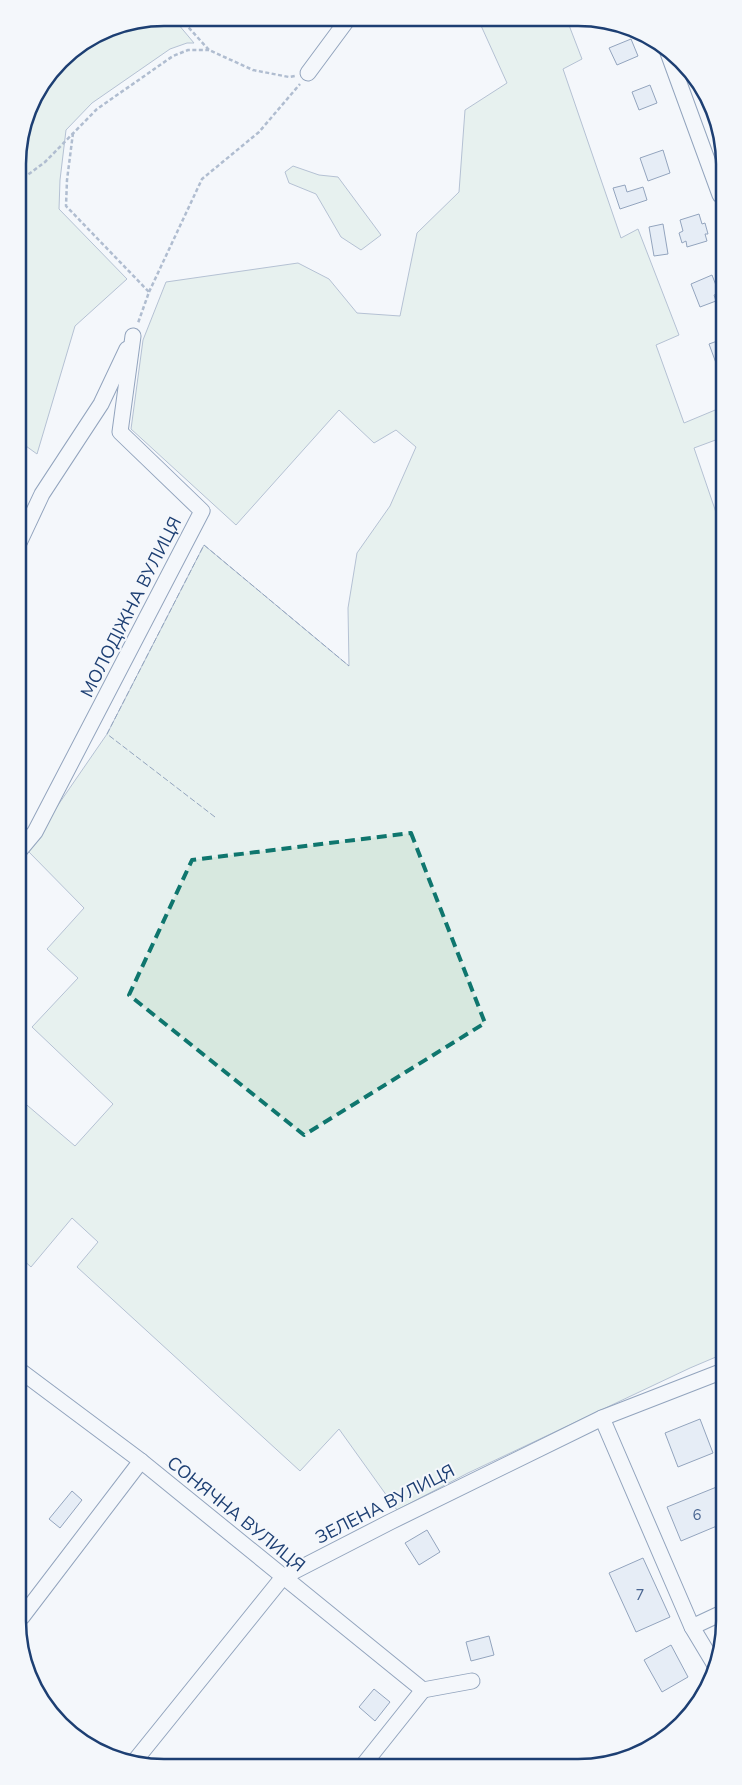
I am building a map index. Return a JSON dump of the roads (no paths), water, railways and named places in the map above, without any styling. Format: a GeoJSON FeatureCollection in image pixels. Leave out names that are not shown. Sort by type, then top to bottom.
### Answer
{"type":"FeatureCollection","features":[{"type":"Feature","properties":{"kind":"street"},"geometry":{"type":"LineString","coordinates":[[308,73],[342,27]]}},
{"type":"Feature","properties":{"kind":"street"},"geometry":{"type":"LineString","coordinates":[[672,63],[716,184]]}},
{"type":"Feature","properties":{"kind":"street","name":"МОЛОДІЖНА ВУЛИЦЯ"},"geometry":{"type":"LineString","coordinates":[[27,526],[42,494],[101,404],[133,336],[120,432],[202,511],[35,832],[27,842]]}},
{"type":"Feature","properties":{"kind":"street","name":"ЗЕЛЕНА ВУЛИЦЯ"},"geometry":{"type":"LineString","coordinates":[[138,1756],[283,1577],[602,1418],[715,1374]]}},
{"type":"Feature","properties":{"kind":"street","name":"СОНЯЧНА ВУЛИЦЯ"},"geometry":{"type":"LineString","coordinates":[[26,1375],[141,1461],[423,1690]]}},
{"type":"Feature","properties":{"kind":"street"},"geometry":{"type":"LineString","coordinates":[[602,1418],[692,1627],[711,1658]]}},
{"type":"Feature","properties":{"kind":"street"},"geometry":{"type":"LineString","coordinates":[[26,1612],[141,1461]]}},
{"type":"Feature","properties":{"kind":"street"},"geometry":{"type":"LineString","coordinates":[[692,1627],[715,1616]]}},
{"type":"Feature","properties":{"kind":"street"},"geometry":{"type":"LineString","coordinates":[[368,1759],[423,1690],[472,1681]]}}]}
